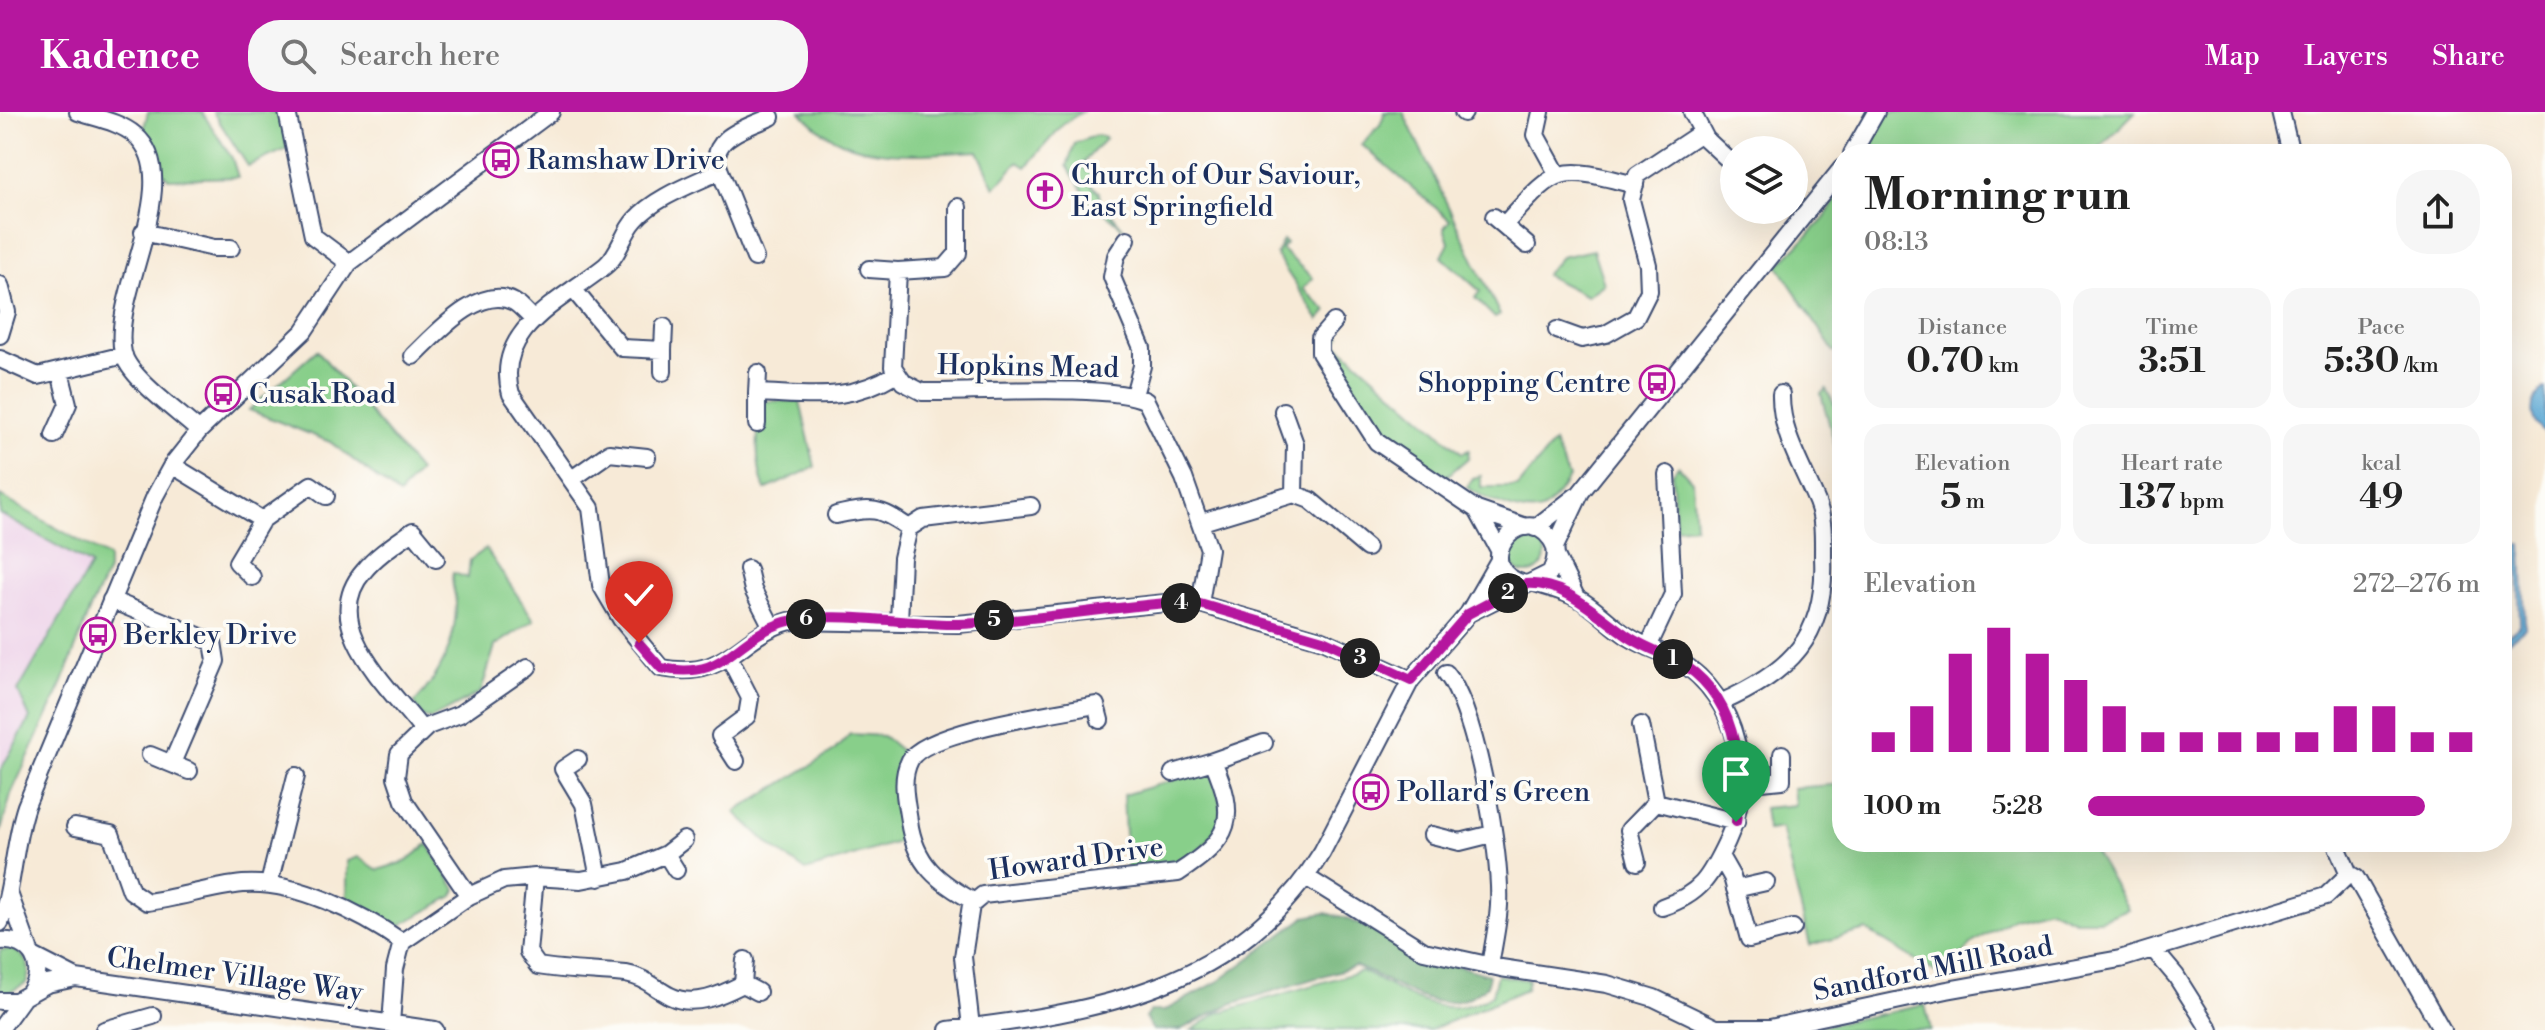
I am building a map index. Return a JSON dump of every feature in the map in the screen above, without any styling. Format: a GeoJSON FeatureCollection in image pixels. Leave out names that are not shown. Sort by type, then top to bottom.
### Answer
{"type":"FeatureCollection","features":[{"type":"Feature","properties":{"kind":"street"},"geometry":{"type":"LineString","coordinates":[[78,112],[132,132],[146,149],[153,172],[153,186],[124,325],[124,355],[137,375],[199,431]]}},
{"type":"Feature","properties":{"kind":"street"},"geometry":{"type":"LineString","coordinates":[[287,112],[313,236],[349,263]]}},
{"type":"Feature","properties":{"kind":"street"},"geometry":{"type":"LineString","coordinates":[[0,923],[9,893],[12,857],[26,806],[155,496],[172,465],[199,431],[304,331],[349,263],[550,112]]}},
{"type":"Feature","properties":{"kind":"street"},"geometry":{"type":"LineString","coordinates":[[1541,112],[1536,135],[1558,175]]}},
{"type":"Feature","properties":{"kind":"street"},"geometry":{"type":"LineString","coordinates":[[1692,112],[1702,132],[1720,151]]}},
{"type":"Feature","properties":{"kind":"street"},"geometry":{"type":"LineString","coordinates":[[1858,144],[1876,112]]}},
{"type":"Feature","properties":{"kind":"street"},"geometry":{"type":"LineString","coordinates":[[2281,112],[2289,144]]}},
{"type":"Feature","properties":{"kind":"street"},"geometry":{"type":"LineString","coordinates":[[755,258],[716,154],[731,134],[771,117]]}},
{"type":"Feature","properties":{"kind":"street"},"geometry":{"type":"LineString","coordinates":[[1557,330],[1582,339],[1606,334],[1636,317],[1649,291],[1648,265],[1631,200],[1637,175],[1702,132]]}},
{"type":"Feature","properties":{"kind":"street"},"geometry":{"type":"LineString","coordinates":[[720,171],[674,193],[635,219],[608,263],[533,319],[510,353],[506,378],[511,394],[591,508],[601,585],[639,643],[661,668],[699,672],[729,657],[772,627],[804,619],[958,624],[1166,603],[1200,604],[1323,640],[1411,680]]}},
{"type":"Feature","properties":{"kind":"street"},"geometry":{"type":"LineString","coordinates":[[1527,245],[1499,221],[1558,175],[1573,171],[1635,185]]}},
{"type":"Feature","properties":{"kind":"street"},"geometry":{"type":"LineString","coordinates":[[1808,204],[1832,179]]}},
{"type":"Feature","properties":{"kind":"street"},"geometry":{"type":"LineString","coordinates":[[869,269],[945,268],[958,253],[958,207]]}},
{"type":"Feature","properties":{"kind":"street"},"geometry":{"type":"LineString","coordinates":[[1468,614],[1550,573],[1555,551],[1581,492],[1792,224]]}},
{"type":"Feature","properties":{"kind":"street"},"geometry":{"type":"LineString","coordinates":[[143,232],[214,248],[231,248]]}},
{"type":"Feature","properties":{"kind":"street"},"geometry":{"type":"LineString","coordinates":[[1127,239],[1116,256],[1112,277],[1113,287],[1142,348],[1142,366],[1134,395]]}},
{"type":"Feature","properties":{"kind":"street","name":"Hopkins Mead"},"geometry":{"type":"LineString","coordinates":[[898,271],[893,367],[903,382],[922,392],[1134,395],[1152,409],[1202,522],[1209,549],[1200,604]]}},
{"type":"Feature","properties":{"kind":"street"},"geometry":{"type":"LineString","coordinates":[[0,285],[7,312],[0,335]]}},
{"type":"Feature","properties":{"kind":"street"},"geometry":{"type":"LineString","coordinates":[[573,289],[622,348],[663,350]]}},
{"type":"Feature","properties":{"kind":"street"},"geometry":{"type":"LineString","coordinates":[[413,356],[446,325],[477,304],[497,298],[514,302],[533,319]]}},
{"type":"Feature","properties":{"kind":"street"},"geometry":{"type":"LineString","coordinates":[[1334,322],[1320,338],[1320,353],[1361,422],[1394,455],[1477,510],[1544,532],[1576,597]]}},
{"type":"Feature","properties":{"kind":"street"},"geometry":{"type":"LineString","coordinates":[[663,372],[664,327]]}},
{"type":"Feature","properties":{"kind":"street"},"geometry":{"type":"LineString","coordinates":[[0,359],[38,376],[124,355]]}},
{"type":"Feature","properties":{"kind":"street"},"geometry":{"type":"LineString","coordinates":[[54,435],[68,404],[60,372]]}},
{"type":"Feature","properties":{"kind":"street"},"geometry":{"type":"LineString","coordinates":[[757,424],[758,373]]}},
{"type":"Feature","properties":{"kind":"street"},"geometry":{"type":"LineString","coordinates":[[757,393],[846,395],[871,389],[897,373]]}},
{"type":"Feature","properties":{"kind":"street"},"geometry":{"type":"LineString","coordinates":[[1720,703],[1771,677],[1796,655],[1811,631],[1823,597],[1819,506],[1783,420],[1781,394]]}},
{"type":"Feature","properties":{"kind":"street"},"geometry":{"type":"LineString","coordinates":[[1283,411],[1295,444],[1294,494]]}},
{"type":"Feature","properties":{"kind":"street"},"geometry":{"type":"LineString","coordinates":[[572,479],[609,453],[647,457]]}},
{"type":"Feature","properties":{"kind":"street"},"geometry":{"type":"LineString","coordinates":[[172,465],[262,520]]}},
{"type":"Feature","properties":{"kind":"street"},"geometry":{"type":"LineString","coordinates":[[1648,647],[1673,594],[1667,474]]}},
{"type":"Feature","properties":{"kind":"street"},"geometry":{"type":"LineString","coordinates":[[252,577],[237,562],[262,520],[311,485],[326,496]]}},
{"type":"Feature","properties":{"kind":"street"},"geometry":{"type":"LineString","coordinates":[[948,1030],[1105,1006],[1170,984],[1226,954],[1261,926],[1306,877],[1411,680],[1468,614],[1509,534],[1531,527],[1581,492]]}},
{"type":"Feature","properties":{"kind":"street"},"geometry":{"type":"LineString","coordinates":[[1202,522],[1294,494],[1310,500],[1367,548]]}},
{"type":"Feature","properties":{"kind":"street"},"geometry":{"type":"LineString","coordinates":[[899,621],[902,558],[909,528],[923,519],[1031,506]]}},
{"type":"Feature","properties":{"kind":"street"},"geometry":{"type":"LineString","coordinates":[[836,515],[865,508],[883,510],[909,528]]}},
{"type":"Feature","properties":{"kind":"street"},"geometry":{"type":"LineString","coordinates":[[1477,510],[1508,576],[1576,597],[1628,637],[1679,661],[1701,679],[1720,703],[1739,755],[1741,784],[1736,822],[1704,884],[1687,899],[1662,907]]}},
{"type":"Feature","properties":{"kind":"street"},"geometry":{"type":"LineString","coordinates":[[423,731],[355,642],[348,614],[350,596],[363,572],[413,531],[436,559]]}},
{"type":"Feature","properties":{"kind":"street"},"geometry":{"type":"LineString","coordinates":[[748,569],[753,590],[772,627]]}},
{"type":"Feature","properties":{"kind":"street"},"geometry":{"type":"LineString","coordinates":[[111,600],[213,642],[217,650],[216,661],[172,763]]}},
{"type":"Feature","properties":{"kind":"street"},"geometry":{"type":"LineString","coordinates":[[729,657],[750,698],[747,716],[720,736],[736,761]]}},
{"type":"Feature","properties":{"kind":"street"},"geometry":{"type":"LineString","coordinates":[[469,896],[404,801],[396,777],[399,754],[423,731],[460,714],[528,667]]}},
{"type":"Feature","properties":{"kind":"street"},"geometry":{"type":"LineString","coordinates":[[1446,673],[1462,698],[1492,834],[1499,904],[1490,966]]}},
{"type":"Feature","properties":{"kind":"street"},"geometry":{"type":"LineString","coordinates":[[975,902],[947,887],[926,870],[914,846],[904,781],[910,758],[928,745],[953,735],[1096,705],[1100,720]]}},
{"type":"Feature","properties":{"kind":"street"},"geometry":{"type":"LineString","coordinates":[[1641,725],[1656,802]]}},
{"type":"Feature","properties":{"kind":"street"},"geometry":{"type":"LineString","coordinates":[[1173,773],[1264,743]]}},
{"type":"Feature","properties":{"kind":"street"},"geometry":{"type":"LineString","coordinates":[[1741,784],[1782,780],[1782,754]]}},
{"type":"Feature","properties":{"kind":"street"},"geometry":{"type":"LineString","coordinates":[[150,755],[189,771]]}},
{"type":"Feature","properties":{"kind":"street"},"geometry":{"type":"LineString","coordinates":[[578,759],[563,769],[584,804],[599,878]]}},
{"type":"Feature","properties":{"kind":"street","name":"Howard Drive"},"geometry":{"type":"LineString","coordinates":[[971,1027],[963,957],[965,930],[975,902],[983,895],[1178,873],[1202,857],[1221,836],[1230,812],[1213,761]]}},
{"type":"Feature","properties":{"kind":"street"},"geometry":{"type":"LineString","coordinates":[[269,884],[296,776]]}},
{"type":"Feature","properties":{"kind":"street"},"geometry":{"type":"LineString","coordinates":[[1656,802],[1736,822]]}},
{"type":"Feature","properties":{"kind":"street"},"geometry":{"type":"LineString","coordinates":[[1637,862],[1629,830],[1656,802]]}},
{"type":"Feature","properties":{"kind":"street"},"geometry":{"type":"LineString","coordinates":[[75,827],[111,834],[131,891],[147,902],[242,884],[269,884],[341,906],[402,942]]}},
{"type":"Feature","properties":{"kind":"street"},"geometry":{"type":"LineString","coordinates":[[1432,835],[1460,842],[1492,834]]}},
{"type":"Feature","properties":{"kind":"street"},"geometry":{"type":"LineString","coordinates":[[391,1024],[395,969],[402,942],[469,896],[504,880],[599,878],[627,871],[666,854],[684,840]]}},
{"type":"Feature","properties":{"kind":"street"},"geometry":{"type":"LineString","coordinates":[[2339,852],[2349,874],[2356,878],[2442,1030]]}},
{"type":"Feature","properties":{"kind":"street"},"geometry":{"type":"LineString","coordinates":[[666,854],[676,870]]}},
{"type":"Feature","properties":{"kind":"street"},"geometry":{"type":"LineString","coordinates":[[1720,856],[1735,889],[1749,939],[1793,928]]}},
{"type":"Feature","properties":{"kind":"street","name":"Sandford Mill Road"},"geometry":{"type":"LineString","coordinates":[[1306,877],[1424,951],[1490,966],[1607,984],[1654,998],[1716,1028],[1742,1030],[1811,1020],[1905,998],[2154,950],[2326,896],[2349,874]]}},
{"type":"Feature","properties":{"kind":"street"},"geometry":{"type":"LineString","coordinates":[[535,877],[528,952],[538,966],[628,975],[654,983],[670,996],[691,1001],[750,988],[745,960]]}},
{"type":"Feature","properties":{"kind":"street"},"geometry":{"type":"LineString","coordinates":[[1735,889],[1766,882]]}},
{"type":"Feature","properties":{"kind":"street"},"geometry":{"type":"LineString","coordinates":[[0,1028],[38,976],[9,893]]}},
{"type":"Feature","properties":{"kind":"street","name":"Chelmer Village Way"},"geometry":{"type":"LineString","coordinates":[[0,941],[11,941],[76,978],[435,1030]]}},
{"type":"Feature","properties":{"kind":"street"},"geometry":{"type":"LineString","coordinates":[[2154,950],[2176,976],[2210,1030]]}},
{"type":"Feature","properties":{"kind":"street","name":"Chelmer Village Way"},"geometry":{"type":"LineString","coordinates":[[0,1001],[76,978]]}},
{"type":"Feature","properties":{"kind":"street"},"geometry":{"type":"LineString","coordinates":[[104,1030],[153,1016]]}},
{"type":"Feature","properties":{"kind":"shaded area"},"geometry":{"type":"Polygon","coordinates":[[[0,514],[92,565],[57,626],[30,718],[0,771],[0,514]]]}},
{"type":"Feature","properties":{"kind":"green space"},"geometry":{"type":"Polygon","coordinates":[[[148,112],[202,112],[232,158],[238,177],[169,179],[163,174],[157,152],[143,131],[148,112]]]}},
{"type":"Feature","properties":{"kind":"green space"},"geometry":{"type":"Polygon","coordinates":[[[213,112],[281,112],[287,149],[248,166],[213,112]]]}},
{"type":"Feature","properties":{"kind":"green space"},"geometry":{"type":"Polygon","coordinates":[[[801,112],[1082,112],[1064,123],[1026,167],[1018,162],[995,188],[978,151],[907,154],[860,148],[839,141],[819,129],[801,112]]]}},
{"type":"Feature","properties":{"kind":"green space"},"geometry":{"type":"Polygon","coordinates":[[[1385,112],[1403,112],[1500,315],[1495,318],[1475,298],[1480,291],[1442,257],[1449,243],[1444,228],[1450,220],[1362,145],[1380,125],[1385,112]]]}},
{"type":"Feature","properties":{"kind":"green space"},"geometry":{"type":"Polygon","coordinates":[[[1888,112],[2135,112],[2103,144],[1872,144],[1888,112]]]}},
{"type":"Feature","properties":{"kind":"green space"},"geometry":{"type":"Polygon","coordinates":[[[1097,135],[1106,138],[1081,165],[1092,175],[1087,181],[1099,192],[1100,200],[1124,229],[1089,199],[1067,166],[1075,143],[1097,135]]]}},
{"type":"Feature","properties":{"kind":"green space"},"geometry":{"type":"Polygon","coordinates":[[[1832,206],[1832,349],[1778,266],[1822,221],[1832,206]]]}},
{"type":"Feature","properties":{"kind":"green space"},"geometry":{"type":"Polygon","coordinates":[[[1283,240],[1286,243],[1281,249],[1313,278],[1303,289],[1327,311],[1319,320],[1276,255],[1283,240]]]}},
{"type":"Feature","properties":{"kind":"green space"},"geometry":{"type":"Polygon","coordinates":[[[1593,250],[1604,284],[1587,296],[1545,275],[1561,257],[1593,250]]]}},
{"type":"Feature","properties":{"kind":"green space"},"geometry":{"type":"Polygon","coordinates":[[[1336,335],[1340,337],[1336,343],[1462,453],[1469,450],[1468,458],[1447,476],[1403,450],[1388,437],[1365,410],[1331,349],[1336,335]]]}},
{"type":"Feature","properties":{"kind":"green space"},"geometry":{"type":"Polygon","coordinates":[[[317,350],[419,471],[399,495],[330,442],[249,410],[317,350]]]}},
{"type":"Feature","properties":{"kind":"green space"},"geometry":{"type":"Polygon","coordinates":[[[1826,389],[1832,400],[1832,434],[1821,394],[1826,389]]]}},
{"type":"Feature","properties":{"kind":"green space"},"geometry":{"type":"Polygon","coordinates":[[[765,401],[800,401],[815,467],[765,490],[759,469],[758,446],[759,422],[765,401]]]}},
{"type":"Feature","properties":{"kind":"green space"},"geometry":{"type":"Polygon","coordinates":[[[1554,443],[1569,478],[1545,508],[1537,511],[1517,510],[1467,487],[1473,478],[1481,476],[1481,487],[1518,487],[1554,443]]]}},
{"type":"Feature","properties":{"kind":"green space"},"geometry":{"type":"Polygon","coordinates":[[[1678,466],[1692,481],[1695,526],[1676,528],[1672,474],[1678,466]]]}},
{"type":"Feature","properties":{"kind":"green space"},"geometry":{"type":"Polygon","coordinates":[[[0,496],[108,557],[108,571],[89,611],[63,682],[11,794],[0,834],[0,771],[30,718],[18,691],[91,565],[0,514],[0,496]]]}},
{"type":"Feature","properties":{"kind":"green space"},"geometry":{"type":"Polygon","coordinates":[[[1527,537],[1540,542],[1545,555],[1540,568],[1527,573],[1514,568],[1509,555],[1514,542],[1527,537]]]}},
{"type":"Feature","properties":{"kind":"green space"},"geometry":{"type":"Polygon","coordinates":[[[486,549],[534,620],[495,646],[481,692],[431,719],[423,717],[414,703],[439,670],[453,632],[456,604],[453,573],[468,578],[470,560],[486,549]]]}},
{"type":"Feature","properties":{"kind":"green space"},"geometry":{"type":"Polygon","coordinates":[[[850,734],[883,736],[905,754],[896,786],[895,809],[907,839],[806,871],[771,846],[735,812],[833,752],[850,734]]]}},
{"type":"Feature","properties":{"kind":"green space"},"geometry":{"type":"Polygon","coordinates":[[[1211,769],[1221,812],[1209,840],[1198,850],[1171,864],[1127,872],[1123,795],[1211,769]]]}},
{"type":"Feature","properties":{"kind":"green space"},"geometry":{"type":"Polygon","coordinates":[[[1832,785],[1832,852],[2095,852],[2128,909],[2100,920],[2074,920],[2049,908],[2014,917],[1974,942],[1942,976],[1866,930],[1810,945],[1781,828],[1767,830],[1764,808],[1795,805],[1793,788],[1832,785]]]}},
{"type":"Feature","properties":{"kind":"green space"},"geometry":{"type":"Polygon","coordinates":[[[428,844],[456,889],[453,896],[397,927],[365,908],[347,902],[347,861],[358,857],[378,870],[407,861],[428,844]]]}},
{"type":"Feature","properties":{"kind":"green space"},"geometry":{"type":"Polygon","coordinates":[[[1325,913],[1343,917],[1438,960],[1489,975],[1487,985],[1471,997],[1438,1002],[1405,991],[1355,966],[1231,1004],[1180,1030],[1153,1030],[1145,1018],[1150,1011],[1164,1011],[1219,981],[1305,917],[1325,913]]]}},
{"type":"Feature","properties":{"kind":"green space"},"geometry":{"type":"Polygon","coordinates":[[[10,949],[27,962],[28,977],[26,983],[8,993],[0,992],[0,950],[10,949]]]}},
{"type":"Feature","properties":{"kind":"green space"},"geometry":{"type":"Polygon","coordinates":[[[1361,971],[1425,1002],[1457,1007],[1492,995],[1497,975],[1528,980],[1526,989],[1430,1030],[1192,1030],[1218,1013],[1361,971]]]}},
{"type":"Feature","properties":{"kind":"green space"},"geometry":{"type":"Polygon","coordinates":[[[1925,1005],[1931,1030],[1801,1030],[1925,1005]]]}},
{"type":"Feature","properties":{"kind":"water"},"geometry":{"type":"Polygon","coordinates":[[[2545,388],[2545,434],[2535,423],[2532,411],[2535,399],[2545,388]]]}},
{"type":"Feature","properties":{"kind":"water"},"geometry":{"type":"Polygon","coordinates":[[[2517,544],[2522,544],[2525,627],[2512,638],[2512,631],[2520,625],[2517,544]]]}},
{"type":"Feature","properties":{"kind":"place","name":"Ramshaw Drive"},"geometry":{"type":"Point","coordinates":[501,160]}},
{"type":"Feature","properties":{"kind":"place","name":"Church of Our Saviour, East Springfield"},"geometry":{"type":"Point","coordinates":[1045,191]}},
{"type":"Feature","properties":{"kind":"place","name":"Shopping Centre"},"geometry":{"type":"Point","coordinates":[1657,383]}},
{"type":"Feature","properties":{"kind":"place","name":"Cusak Road"},"geometry":{"type":"Point","coordinates":[223,394]}},
{"type":"Feature","properties":{"kind":"place","name":"Berkley Drive"},"geometry":{"type":"Point","coordinates":[98,635]}},
{"type":"Feature","properties":{"kind":"place","name":"Pollard's Green"},"geometry":{"type":"Point","coordinates":[1371,792]}},
{"type":"Feature","properties":{"kind":"route"},"geometry":{"type":"LineString","coordinates":[[639,643],[661,668],[699,672],[729,657],[772,627],[798,620],[958,624],[1166,603],[1200,604],[1323,640],[1411,680],[1468,614],[1525,584],[1534,583],[1576,597],[1628,637],[1679,661],[1701,679],[1720,703],[1731,726],[1739,755],[1741,784],[1736,822]]}}]}
